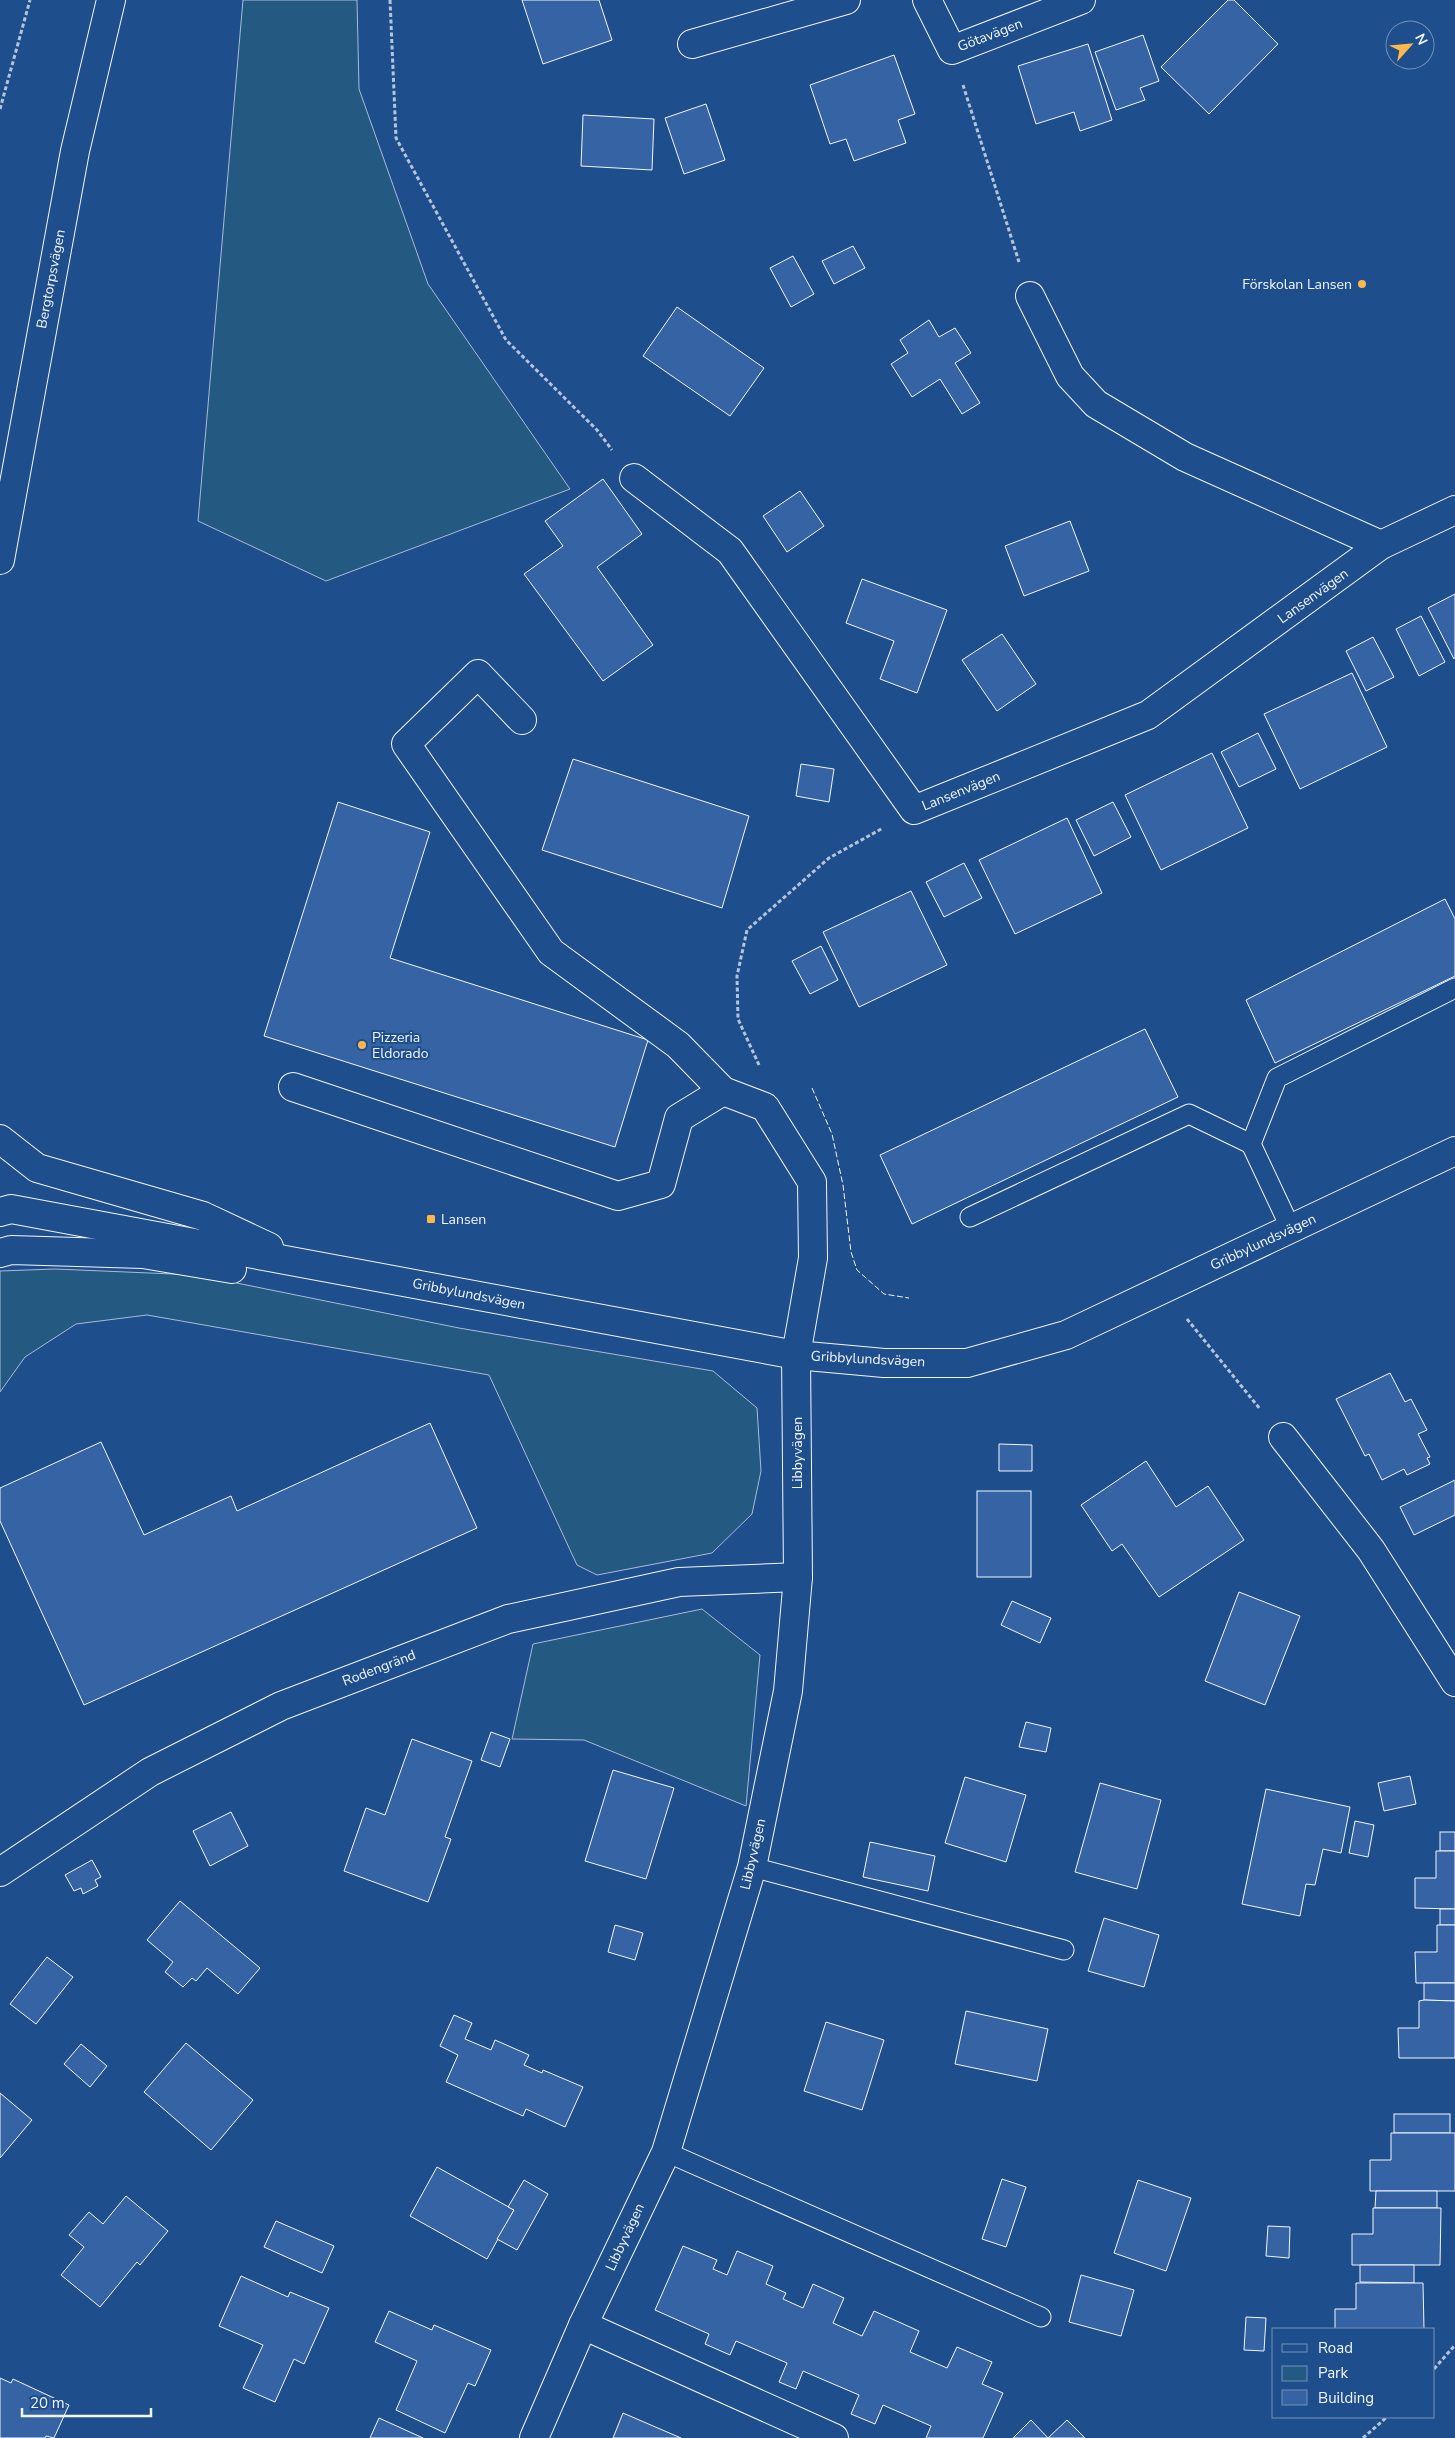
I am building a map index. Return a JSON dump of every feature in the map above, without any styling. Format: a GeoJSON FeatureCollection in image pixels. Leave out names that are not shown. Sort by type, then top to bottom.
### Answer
{"type":"FeatureCollection","features":[{"type":"Feature","properties":{"kind":"street","name":"Bergtorpsvägen"},"geometry":{"type":"LineString","coordinates":[[0,560],[75,151],[112,0]]}},
{"type":"Feature","properties":{"kind":"street"},"geometry":{"type":"LineString","coordinates":[[692,44],[846,0]]}},
{"type":"Feature","properties":{"kind":"street","name":"Götavägen"},"geometry":{"type":"LineString","coordinates":[[927,0],[952,50],[1080,0]]}},
{"type":"Feature","properties":{"kind":"street"},"geometry":{"type":"LineString","coordinates":[[1030,296],[1070,376],[1096,404],[1185,457],[1381,545]]}},
{"type":"Feature","properties":{"kind":"street","name":"Lansenvägen"},"geometry":{"type":"LineString","coordinates":[[634,478],[730,551],[914,810],[1148,715],[1381,545],[1455,510]]}},
{"type":"Feature","properties":{"kind":"street"},"geometry":{"type":"LineString","coordinates":[[293,1087],[618,1196],[661,1184],[679,1118],[723,1091],[678,1045],[551,952],[406,744],[478,674],[522,720]]}},
{"type":"Feature","properties":{"kind":"street","name":"Libbyvägen"},"geometry":{"type":"LineString","coordinates":[[534,2438],[583,2325],[666,2152],[752,1867],[788,1690],[798,1577],[796,1355],[813,1258],[812,1182],[765,1107],[723,1091]]}},
{"type":"Feature","properties":{"kind":"street","name":"Gribbylundsvägen"},"geometry":{"type":"LineString","coordinates":[[0,1139],[37,1168],[203,1216],[304,1263]]}},
{"type":"Feature","properties":{"kind":"street","name":"Gribbylundsvägen"},"geometry":{"type":"LineString","coordinates":[[0,1212],[11,1209],[796,1355],[884,1363],[968,1363],[1066,1335],[1455,1151]]}},
{"type":"Feature","properties":{"kind":"street"},"geometry":{"type":"LineString","coordinates":[[0,1253],[11,1250],[143,1254],[235,1269],[304,1263]]}},
{"type":"Feature","properties":{"kind":"street"},"geometry":{"type":"LineString","coordinates":[[1283,1437],[1371,1550],[1455,1682]]}},
{"type":"Feature","properties":{"kind":"street","name":"Rodengränd"},"geometry":{"type":"LineString","coordinates":[[0,1872],[150,1772],[281,1706],[508,1618],[679,1582],[798,1577]]}},
{"type":"Feature","properties":{"kind":"street"},"geometry":{"type":"LineString","coordinates":[[583,2325],[834,2438]]}},
{"type":"Feature","properties":{"kind":"lane"},"geometry":{"type":"LineString","coordinates":[[1252,1144],[1277,1078],[1455,988]]}},
{"type":"Feature","properties":{"kind":"lane"},"geometry":{"type":"LineString","coordinates":[[970,1218],[1189,1114],[1252,1144],[1291,1229]]}},
{"type":"Feature","properties":{"kind":"lane"},"geometry":{"type":"LineString","coordinates":[[752,1867],[1064,1950]]}},
{"type":"Feature","properties":{"kind":"lane"},"geometry":{"type":"LineString","coordinates":[[666,2152],[1041,2317]]}},
{"type":"Feature","properties":{"kind":"path"},"geometry":{"type":"LineString","coordinates":[[0,109],[30,0]]}},
{"type":"Feature","properties":{"kind":"path"},"geometry":{"type":"LineString","coordinates":[[390,0],[396,138],[506,340],[597,430],[634,478]]}},
{"type":"Feature","properties":{"kind":"path"},"geometry":{"type":"LineString","coordinates":[[952,50],[1030,296]]}},
{"type":"Feature","properties":{"kind":"path"},"geometry":{"type":"LineString","coordinates":[[760,1068],[738,1019],[736,976],[747,930],[829,858],[914,810]]}},
{"type":"Feature","properties":{"kind":"path"},"geometry":{"type":"LineString","coordinates":[[1163,1289],[1283,1437]]}},
{"type":"Feature","properties":{"kind":"path"},"geometry":{"type":"LineString","coordinates":[[1435,2368],[1455,2345]]}},
{"type":"Feature","properties":{"kind":"path"},"geometry":{"type":"LineString","coordinates":[[1363,2438],[1386,2418]]}},
{"type":"Feature","properties":{"kind":"green space"},"geometry":{"type":"Polygon","coordinates":[[[243,0],[357,0],[359,89],[428,284],[570,489],[326,581],[198,521],[243,0]]]}},
{"type":"Feature","properties":{"kind":"green space"},"geometry":{"type":"Polygon","coordinates":[[[55,1269],[197,1275],[459,1328],[713,1371],[757,1408],[761,1471],[752,1514],[712,1553],[597,1575],[577,1565],[489,1375],[147,1315],[76,1324],[25,1357],[0,1392],[0,1271],[55,1269]]]}},
{"type":"Feature","properties":{"kind":"green space"},"geometry":{"type":"Polygon","coordinates":[[[702,1609],[760,1655],[746,1806],[584,1740],[512,1739],[533,1644],[702,1609]]]}},
{"type":"Feature","properties":{"kind":"building"},"geometry":{"type":"Polygon","coordinates":[[[522,0],[599,0],[612,40],[543,64],[522,0]]]}},
{"type":"Feature","properties":{"kind":"building"},"geometry":{"type":"Polygon","coordinates":[[[1228,0],[1234,0],[1278,44],[1209,114],[1161,67],[1228,0]]]}},
{"type":"Feature","properties":{"kind":"building"},"geometry":{"type":"Polygon","coordinates":[[[1143,35],[1159,81],[1140,88],[1145,100],[1116,110],[1095,52],[1143,35]]]}},
{"type":"Feature","properties":{"kind":"building"},"geometry":{"type":"Polygon","coordinates":[[[1088,44],[1112,120],[1080,131],[1074,112],[1036,124],[1018,66],[1088,44]]]}},
{"type":"Feature","properties":{"kind":"building"},"geometry":{"type":"Polygon","coordinates":[[[894,55],[915,114],[898,120],[906,143],[854,161],[846,139],[830,144],[810,85],[894,55]]]}},
{"type":"Feature","properties":{"kind":"building"},"geometry":{"type":"Polygon","coordinates":[[[706,104],[725,160],[684,174],[665,118],[706,104]]]}},
{"type":"Feature","properties":{"kind":"building"},"geometry":{"type":"Polygon","coordinates":[[[583,115],[654,119],[652,170],[581,166],[583,115]]]}},
{"type":"Feature","properties":{"kind":"building"},"geometry":{"type":"Polygon","coordinates":[[[853,246],[865,268],[834,284],[822,261],[853,246]]]}},
{"type":"Feature","properties":{"kind":"building"},"geometry":{"type":"Polygon","coordinates":[[[793,256],[814,294],[791,307],[770,268],[793,256]]]}},
{"type":"Feature","properties":{"kind":"building"},"geometry":{"type":"Polygon","coordinates":[[[677,307],[764,368],[730,416],[643,356],[677,307]]]}},
{"type":"Feature","properties":{"kind":"building"},"geometry":{"type":"Polygon","coordinates":[[[929,320],[939,337],[955,328],[971,353],[955,363],[980,403],[962,414],[940,379],[912,397],[891,364],[908,353],[900,340],[929,320]]]}},
{"type":"Feature","properties":{"kind":"building"},"geometry":{"type":"Polygon","coordinates":[[[603,479],[642,534],[597,567],[653,645],[603,681],[524,574],[563,546],[545,521],[603,479]]]}},
{"type":"Feature","properties":{"kind":"building"},"geometry":{"type":"Polygon","coordinates":[[[800,491],[824,526],[787,552],[763,516],[800,491]]]}},
{"type":"Feature","properties":{"kind":"building"},"geometry":{"type":"Polygon","coordinates":[[[1070,521],[1089,571],[1024,596],[1005,546],[1070,521]]]}},
{"type":"Feature","properties":{"kind":"building"},"geometry":{"type":"Polygon","coordinates":[[[862,579],[947,610],[917,693],[880,679],[894,641],[846,623],[862,579]]]}},
{"type":"Feature","properties":{"kind":"building"},"geometry":{"type":"Polygon","coordinates":[[[1455,594],[1455,658],[1454,659],[1428,608],[1455,594]]]}},
{"type":"Feature","properties":{"kind":"building"},"geometry":{"type":"Polygon","coordinates":[[[1421,616],[1445,662],[1419,676],[1396,629],[1421,616]]]}},
{"type":"Feature","properties":{"kind":"building"},"geometry":{"type":"Polygon","coordinates":[[[1002,634],[1036,684],[997,711],[962,660],[1002,634]]]}},
{"type":"Feature","properties":{"kind":"building"},"geometry":{"type":"Polygon","coordinates":[[[1373,637],[1394,677],[1366,691],[1346,651],[1373,637]]]}},
{"type":"Feature","properties":{"kind":"building"},"geometry":{"type":"Polygon","coordinates":[[[1352,673],[1387,747],[1300,789],[1264,714],[1352,673]]]}},
{"type":"Feature","properties":{"kind":"building"},"geometry":{"type":"Polygon","coordinates":[[[1258,733],[1276,769],[1239,787],[1221,752],[1258,733]]]}},
{"type":"Feature","properties":{"kind":"building"},"geometry":{"type":"Polygon","coordinates":[[[1212,753],[1248,828],[1161,870],[1125,795],[1212,753]]]}},
{"type":"Feature","properties":{"kind":"building"},"geometry":{"type":"Polygon","coordinates":[[[573,759],[749,816],[722,908],[542,850],[573,759]]]}},
{"type":"Feature","properties":{"kind":"building"},"geometry":{"type":"Polygon","coordinates":[[[801,764],[834,769],[829,802],[796,796],[801,764]]]}},
{"type":"Feature","properties":{"kind":"building"},"geometry":{"type":"Polygon","coordinates":[[[338,802],[430,832],[390,958],[648,1040],[615,1147],[264,1036],[338,802]]]}},
{"type":"Feature","properties":{"kind":"building"},"geometry":{"type":"Polygon","coordinates":[[[1113,802],[1131,837],[1094,856],[1076,820],[1113,802]]]}},
{"type":"Feature","properties":{"kind":"building"},"geometry":{"type":"Polygon","coordinates":[[[1067,818],[1102,893],[1015,934],[979,860],[1067,818]]]}},
{"type":"Feature","properties":{"kind":"building"},"geometry":{"type":"Polygon","coordinates":[[[964,863],[982,898],[944,917],[926,882],[964,863]]]}},
{"type":"Feature","properties":{"kind":"building"},"geometry":{"type":"Polygon","coordinates":[[[911,891],[947,965],[859,1007],[823,932],[911,891]]]}},
{"type":"Feature","properties":{"kind":"building"},"geometry":{"type":"Polygon","coordinates":[[[1445,899],[1455,919],[1455,976],[1275,1063],[1246,1000],[1445,899]]]}},
{"type":"Feature","properties":{"kind":"building"},"geometry":{"type":"Polygon","coordinates":[[[821,946],[838,980],[810,994],[792,961],[821,946]]]}},
{"type":"Feature","properties":{"kind":"building"},"geometry":{"type":"Polygon","coordinates":[[[1145,1029],[1178,1097],[912,1224],[880,1155],[1145,1029]]]}},
{"type":"Feature","properties":{"kind":"building"},"geometry":{"type":"Polygon","coordinates":[[[1390,1373],[1405,1402],[1411,1399],[1427,1430],[1418,1434],[1430,1457],[1427,1458],[1430,1464],[1407,1475],[1404,1469],[1382,1480],[1369,1454],[1365,1456],[1336,1399],[1390,1373]]]}},
{"type":"Feature","properties":{"kind":"building"},"geometry":{"type":"Polygon","coordinates":[[[430,1423],[477,1528],[84,1705],[0,1521],[0,1488],[101,1442],[144,1535],[231,1496],[237,1511],[430,1423]]]}},
{"type":"Feature","properties":{"kind":"building"},"geometry":{"type":"Polygon","coordinates":[[[999,1444],[1032,1445],[1032,1471],[999,1471],[999,1444]]]}},
{"type":"Feature","properties":{"kind":"building"},"geometry":{"type":"Polygon","coordinates":[[[1146,1461],[1176,1507],[1208,1486],[1244,1540],[1159,1597],[1122,1544],[1112,1551],[1081,1505],[1146,1461]]]}},
{"type":"Feature","properties":{"kind":"building"},"geometry":{"type":"Polygon","coordinates":[[[1455,1480],[1455,1515],[1414,1535],[1400,1507],[1455,1480]]]}},
{"type":"Feature","properties":{"kind":"building"},"geometry":{"type":"Polygon","coordinates":[[[977,1491],[1031,1491],[1031,1577],[977,1577],[977,1491]]]}},
{"type":"Feature","properties":{"kind":"building"},"geometry":{"type":"Polygon","coordinates":[[[1239,1592],[1300,1616],[1265,1705],[1205,1681],[1239,1592]]]}},
{"type":"Feature","properties":{"kind":"building"},"geometry":{"type":"Polygon","coordinates":[[[1012,1601],[1051,1618],[1040,1643],[1001,1625],[1012,1601]]]}},
{"type":"Feature","properties":{"kind":"building"},"geometry":{"type":"Polygon","coordinates":[[[1026,1722],[1051,1728],[1046,1752],[1019,1747],[1026,1722]]]}},
{"type":"Feature","properties":{"kind":"building"},"geometry":{"type":"Polygon","coordinates":[[[491,1732],[510,1739],[500,1767],[481,1760],[491,1732]]]}},
{"type":"Feature","properties":{"kind":"building"},"geometry":{"type":"Polygon","coordinates":[[[412,1739],[472,1761],[445,1837],[451,1839],[428,1902],[344,1871],[366,1808],[385,1815],[412,1739]]]}},
{"type":"Feature","properties":{"kind":"building"},"geometry":{"type":"Polygon","coordinates":[[[613,1770],[674,1788],[646,1879],[585,1861],[613,1770]]]}},
{"type":"Feature","properties":{"kind":"building"},"geometry":{"type":"Polygon","coordinates":[[[1410,1776],[1416,1804],[1384,1811],[1378,1783],[1410,1776]]]}},
{"type":"Feature","properties":{"kind":"building"},"geometry":{"type":"Polygon","coordinates":[[[965,1777],[1026,1795],[1006,1862],[945,1843],[965,1777]]]}},
{"type":"Feature","properties":{"kind":"building"},"geometry":{"type":"Polygon","coordinates":[[[1100,1783],[1161,1800],[1137,1889],[1075,1872],[1100,1783]]]}},
{"type":"Feature","properties":{"kind":"building"},"geometry":{"type":"Polygon","coordinates":[[[1266,1789],[1350,1807],[1341,1853],[1323,1849],[1315,1885],[1306,1884],[1300,1916],[1242,1904],[1266,1789]]]}},
{"type":"Feature","properties":{"kind":"building"},"geometry":{"type":"Polygon","coordinates":[[[231,1812],[248,1846],[210,1866],[193,1831],[231,1812]]]}},
{"type":"Feature","properties":{"kind":"building"},"geometry":{"type":"Polygon","coordinates":[[[1355,1821],[1374,1825],[1368,1857],[1349,1853],[1355,1821]]]}},
{"type":"Feature","properties":{"kind":"building"},"geometry":{"type":"Polygon","coordinates":[[[1440,1832],[1455,1832],[1455,1851],[1440,1851],[1440,1832]]]}},
{"type":"Feature","properties":{"kind":"building"},"geometry":{"type":"Polygon","coordinates":[[[870,1842],[935,1856],[928,1891],[863,1877],[870,1842]]]}},
{"type":"Feature","properties":{"kind":"building"},"geometry":{"type":"Polygon","coordinates":[[[1436,1851],[1455,1851],[1455,1909],[1415,1908],[1415,1878],[1436,1878],[1436,1851]]]}},
{"type":"Feature","properties":{"kind":"building"},"geometry":{"type":"Polygon","coordinates":[[[92,1860],[101,1877],[95,1880],[98,1886],[83,1894],[81,1888],[74,1891],[65,1875],[92,1860]]]}},
{"type":"Feature","properties":{"kind":"building"},"geometry":{"type":"Polygon","coordinates":[[[180,1901],[260,1968],[238,1994],[207,1968],[196,1981],[192,1978],[183,1987],[165,1972],[173,1962],[147,1940],[180,1901]]]}},
{"type":"Feature","properties":{"kind":"building"},"geometry":{"type":"Polygon","coordinates":[[[1440,1909],[1455,1909],[1455,1925],[1440,1925],[1440,1909]]]}},
{"type":"Feature","properties":{"kind":"building"},"geometry":{"type":"Polygon","coordinates":[[[1104,1918],[1159,1935],[1144,1987],[1088,1971],[1104,1918]]]}},
{"type":"Feature","properties":{"kind":"building"},"geometry":{"type":"Polygon","coordinates":[[[615,1925],[643,1933],[635,1960],[608,1952],[615,1925]]]}},
{"type":"Feature","properties":{"kind":"building"},"geometry":{"type":"Polygon","coordinates":[[[1437,1925],[1455,1925],[1455,1983],[1416,1983],[1415,1952],[1437,1952],[1437,1925]]]}},
{"type":"Feature","properties":{"kind":"building"},"geometry":{"type":"Polygon","coordinates":[[[47,1957],[73,1977],[36,2024],[10,2004],[47,1957]]]}},
{"type":"Feature","properties":{"kind":"building"},"geometry":{"type":"Polygon","coordinates":[[[1424,1983],[1455,1983],[1455,2001],[1424,2000],[1424,1983]]]}},
{"type":"Feature","properties":{"kind":"building"},"geometry":{"type":"Polygon","coordinates":[[[1419,2001],[1455,2001],[1455,2058],[1399,2058],[1398,2028],[1419,2028],[1419,2001]]]}},
{"type":"Feature","properties":{"kind":"building"},"geometry":{"type":"Polygon","coordinates":[[[966,2011],[1048,2029],[1037,2081],[955,2064],[966,2011]]]}},
{"type":"Feature","properties":{"kind":"building"},"geometry":{"type":"Polygon","coordinates":[[[454,2015],[472,2023],[465,2039],[491,2050],[495,2040],[529,2055],[524,2065],[542,2073],[543,2070],[583,2087],[565,2127],[526,2109],[523,2116],[446,2082],[458,2055],[440,2046],[454,2015]]]}},
{"type":"Feature","properties":{"kind":"building"},"geometry":{"type":"Polygon","coordinates":[[[826,2022],[884,2040],[862,2110],[804,2091],[826,2022]]]}},
{"type":"Feature","properties":{"kind":"building"},"geometry":{"type":"Polygon","coordinates":[[[186,2043],[253,2100],[211,2150],[144,2092],[186,2043]]]}},
{"type":"Feature","properties":{"kind":"building"},"geometry":{"type":"Polygon","coordinates":[[[81,2044],[107,2066],[90,2087],[64,2064],[81,2044]]]}},
{"type":"Feature","properties":{"kind":"building"},"geometry":{"type":"Polygon","coordinates":[[[0,2093],[32,2120],[0,2158],[0,2093]]]}},
{"type":"Feature","properties":{"kind":"building"},"geometry":{"type":"Polygon","coordinates":[[[1394,2114],[1450,2114],[1450,2133],[1394,2133],[1394,2114]]]}},
{"type":"Feature","properties":{"kind":"building"},"geometry":{"type":"Polygon","coordinates":[[[1391,2133],[1455,2133],[1455,2191],[1370,2191],[1370,2160],[1391,2160],[1391,2133]]]}},
{"type":"Feature","properties":{"kind":"building"},"geometry":{"type":"Polygon","coordinates":[[[437,2167],[514,2210],[487,2259],[410,2216],[437,2167]]]}},
{"type":"Feature","properties":{"kind":"building"},"geometry":{"type":"Polygon","coordinates":[[[1002,2179],[1026,2187],[1006,2247],[982,2239],[1002,2179]]]}},
{"type":"Feature","properties":{"kind":"building"},"geometry":{"type":"Polygon","coordinates":[[[524,2180],[548,2194],[517,2250],[497,2239],[514,2210],[508,2207],[524,2180]]]}},
{"type":"Feature","properties":{"kind":"building"},"geometry":{"type":"Polygon","coordinates":[[[1138,2180],[1191,2198],[1166,2271],[1114,2253],[1138,2180]]]}},
{"type":"Feature","properties":{"kind":"building"},"geometry":{"type":"Polygon","coordinates":[[[1376,2191],[1437,2191],[1437,2208],[1375,2208],[1376,2191]]]}},
{"type":"Feature","properties":{"kind":"building"},"geometry":{"type":"Polygon","coordinates":[[[126,2196],[168,2231],[140,2265],[137,2262],[100,2307],[61,2275],[84,2247],[69,2235],[89,2212],[103,2224],[126,2196]]]}},
{"type":"Feature","properties":{"kind":"building"},"geometry":{"type":"Polygon","coordinates":[[[1373,2208],[1441,2208],[1440,2265],[1352,2265],[1352,2234],[1373,2234],[1373,2208]]]}},
{"type":"Feature","properties":{"kind":"building"},"geometry":{"type":"Polygon","coordinates":[[[276,2221],[334,2246],[322,2273],[264,2247],[276,2221]]]}},
{"type":"Feature","properties":{"kind":"building"},"geometry":{"type":"Polygon","coordinates":[[[1268,2226],[1290,2227],[1289,2258],[1266,2256],[1268,2226]]]}},
{"type":"Feature","properties":{"kind":"building"},"geometry":{"type":"Polygon","coordinates":[[[683,2246],[717,2260],[713,2269],[727,2275],[737,2251],[773,2266],[766,2284],[786,2293],[783,2299],[803,2308],[813,2284],[844,2298],[833,2323],[862,2336],[874,2311],[919,2331],[910,2352],[947,2368],[957,2347],[992,2362],[982,2384],[1003,2393],[983,2438],[926,2438],[931,2426],[883,2405],[875,2424],[851,2414],[859,2395],[803,2371],[796,2389],[779,2382],[787,2363],[736,2341],[730,2355],[705,2344],[709,2334],[655,2310],[683,2246]]]}},
{"type":"Feature","properties":{"kind":"building"},"geometry":{"type":"Polygon","coordinates":[[[1360,2265],[1414,2265],[1414,2283],[1360,2282],[1360,2265]]]}},
{"type":"Feature","properties":{"kind":"building"},"geometry":{"type":"Polygon","coordinates":[[[1081,2275],[1134,2290],[1121,2336],[1069,2322],[1081,2275]]]}},
{"type":"Feature","properties":{"kind":"building"},"geometry":{"type":"Polygon","coordinates":[[[241,2276],[288,2297],[290,2292],[329,2308],[304,2364],[294,2359],[275,2402],[243,2388],[263,2345],[219,2326],[241,2276]]]}},
{"type":"Feature","properties":{"kind":"building"},"geometry":{"type":"Polygon","coordinates":[[[1356,2283],[1423,2283],[1424,2328],[1335,2328],[1335,2309],[1356,2309],[1356,2283]]]}},
{"type":"Feature","properties":{"kind":"building"},"geometry":{"type":"Polygon","coordinates":[[[389,2311],[432,2330],[434,2325],[491,2350],[475,2386],[468,2383],[445,2433],[396,2410],[417,2361],[375,2342],[389,2311]]]}},
{"type":"Feature","properties":{"kind":"building"},"geometry":{"type":"Polygon","coordinates":[[[1246,2317],[1266,2318],[1264,2351],[1244,2350],[1246,2317]]]}},
{"type":"Feature","properties":{"kind":"building"},"geometry":{"type":"Polygon","coordinates":[[[0,2378],[11,2383],[13,2379],[69,2405],[54,2438],[46,2436],[45,2438],[0,2438],[0,2378]]]}},
{"type":"Feature","properties":{"kind":"building"},"geometry":{"type":"Polygon","coordinates":[[[623,2413],[681,2438],[613,2438],[623,2413]]]}},
{"type":"Feature","properties":{"kind":"building"},"geometry":{"type":"Polygon","coordinates":[[[379,2418],[423,2438],[370,2438],[379,2418]]]}},
{"type":"Feature","properties":{"kind":"building"},"geometry":{"type":"Polygon","coordinates":[[[1031,2420],[1048,2438],[1013,2438],[1031,2420]]]}},
{"type":"Feature","properties":{"kind":"building"},"geometry":{"type":"Polygon","coordinates":[[[1067,2420],[1085,2438],[1048,2438],[1067,2420]]]}},
{"type":"Feature","properties":{"kind":"fence"},"geometry":{"type":"LineString","coordinates":[[812,1088],[832,1134],[843,1185],[851,1252],[857,1270],[884,1294],[909,1298]]}},
{"type":"Feature","properties":{"kind":"place","name":"Förskolan Lansen"},"geometry":{"type":"Point","coordinates":[1362,284]}},
{"type":"Feature","properties":{"kind":"place","name":"Pizzeria Eldorado"},"geometry":{"type":"Point","coordinates":[362,1045]}},
{"type":"Feature","properties":{"kind":"place","name":"Lansen"},"geometry":{"type":"Point","coordinates":[431,1219]}}]}
